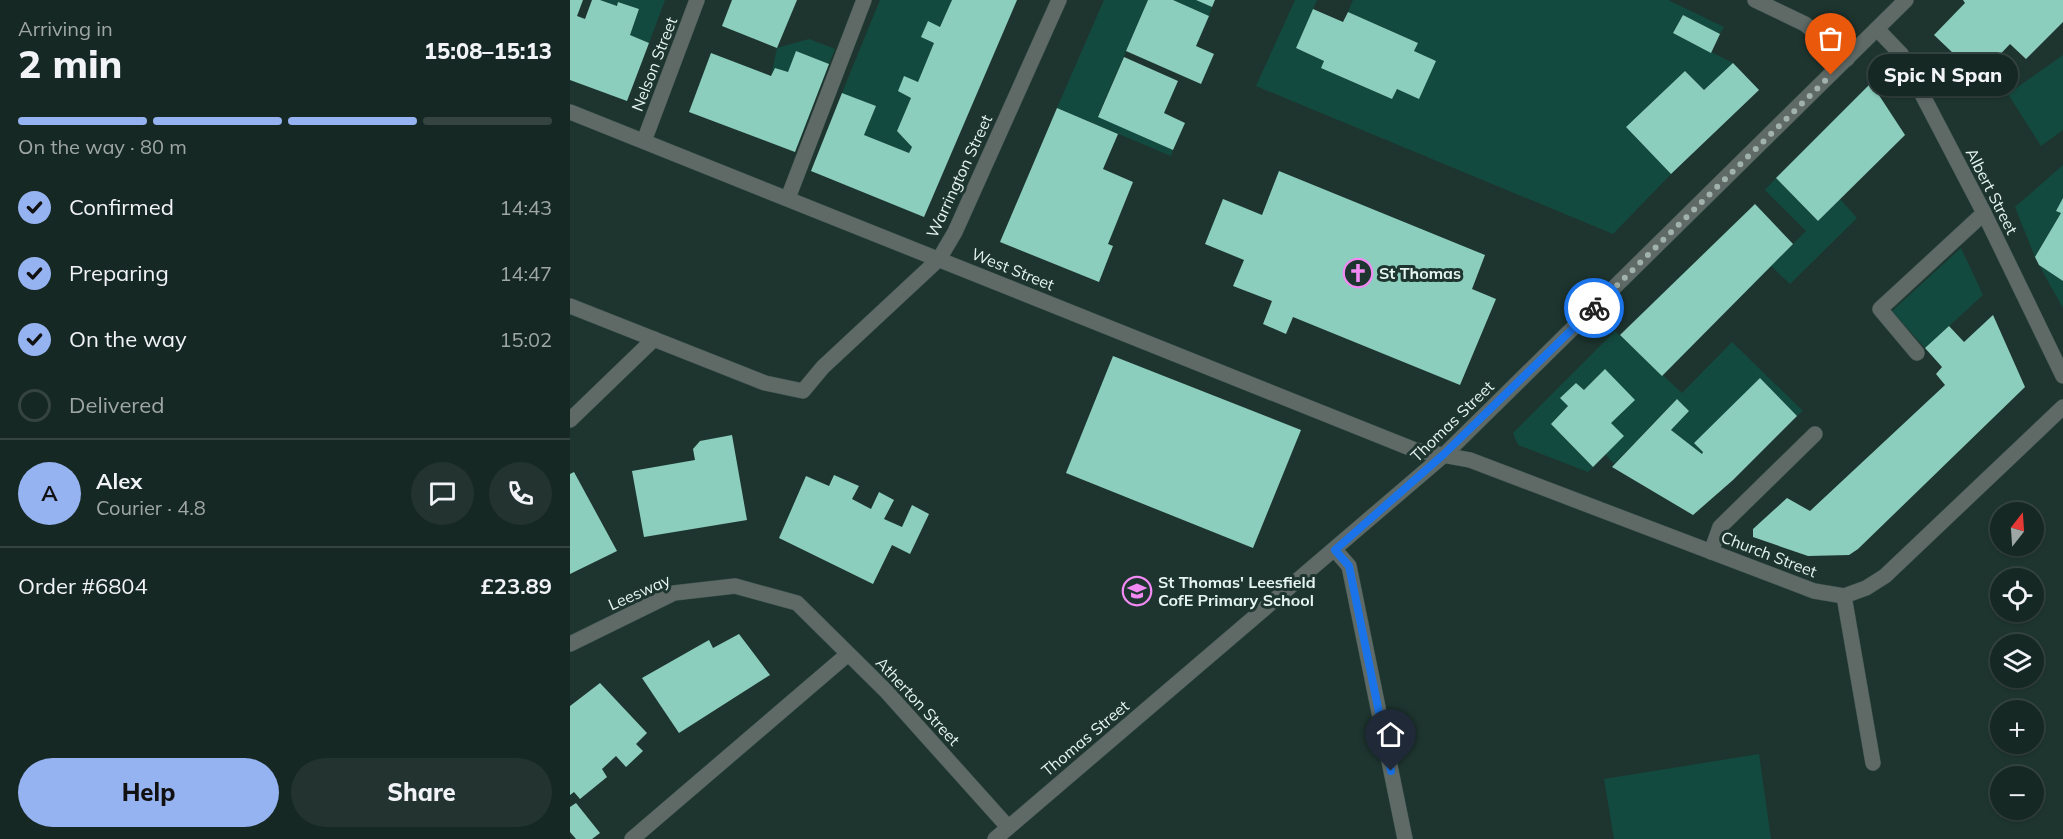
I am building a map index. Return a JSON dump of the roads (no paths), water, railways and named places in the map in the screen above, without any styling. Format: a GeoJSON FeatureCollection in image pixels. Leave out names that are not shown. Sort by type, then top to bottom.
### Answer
{"type":"FeatureCollection","features":[{"type":"Feature","properties":{"kind":"street","name":"Nelson Street"},"geometry":{"type":"LineString","coordinates":[[644,141],[697,0]]}},
{"type":"Feature","properties":{"kind":"street"},"geometry":{"type":"LineString","coordinates":[[788,198],[864,0]]}},
{"type":"Feature","properties":{"kind":"street","name":"Warrington Street"},"geometry":{"type":"LineString","coordinates":[[654,339],[765,383],[803,391],[823,367],[939,259],[955,232],[1059,0]]}},
{"type":"Feature","properties":{"kind":"street"},"geometry":{"type":"LineString","coordinates":[[1755,0],[1805,24],[1820,34],[1847,59]]}},
{"type":"Feature","properties":{"kind":"street","name":"Thomas Street"},"geometry":{"type":"LineString","coordinates":[[995,839],[1335,550],[1444,454],[1906,0]]}},
{"type":"Feature","properties":{"kind":"street","name":"Albert Street"},"geometry":{"type":"LineString","coordinates":[[1877,29],[1901,54],[1984,213],[2063,376]]}},
{"type":"Feature","properties":{"kind":"street","name":"West Street"},"geometry":{"type":"LineString","coordinates":[[570,112],[1415,450],[1444,454]]}},
{"type":"Feature","properties":{"kind":"street"},"geometry":{"type":"LineString","coordinates":[[1917,353],[1880,309],[1984,213]]}},
{"type":"Feature","properties":{"kind":"street"},"geometry":{"type":"LineString","coordinates":[[570,306],[654,339],[570,420]]}},
{"type":"Feature","properties":{"kind":"street"},"geometry":{"type":"LineString","coordinates":[[1873,763],[1844,596],[1866,588],[1885,576],[2063,407]]}},
{"type":"Feature","properties":{"kind":"street"},"geometry":{"type":"LineString","coordinates":[[1711,552],[1720,527],[1815,434]]}},
{"type":"Feature","properties":{"kind":"street","name":"Church Street"},"geometry":{"type":"LineString","coordinates":[[1444,454],[1470,460],[1814,591],[1844,596]]}},
{"type":"Feature","properties":{"kind":"street"},"geometry":{"type":"LineString","coordinates":[[1335,550],[1349,566],[1405,839]]}},
{"type":"Feature","properties":{"kind":"street","name":"Leesway"},"geometry":{"type":"LineString","coordinates":[[570,644],[674,593],[735,586],[797,603]]}},
{"type":"Feature","properties":{"kind":"street","name":"Atherton Street"},"geometry":{"type":"LineString","coordinates":[[797,603],[886,691],[1008,827]]}},
{"type":"Feature","properties":{"kind":"street"},"geometry":{"type":"LineString","coordinates":[[632,839],[848,654]]}},
{"type":"Feature","properties":{"kind":"place","name":"Spic N Span"},"geometry":{"type":"Point","coordinates":[1831,75]}},
{"type":"Feature","properties":{"kind":"place","name":"St Thomas"},"geometry":{"type":"Point","coordinates":[1358,273]}},
{"type":"Feature","properties":{"kind":"place","name":"St Thomas' Leesfield CofE Primary School"},"geometry":{"type":"Point","coordinates":[1137,591]}}]}
